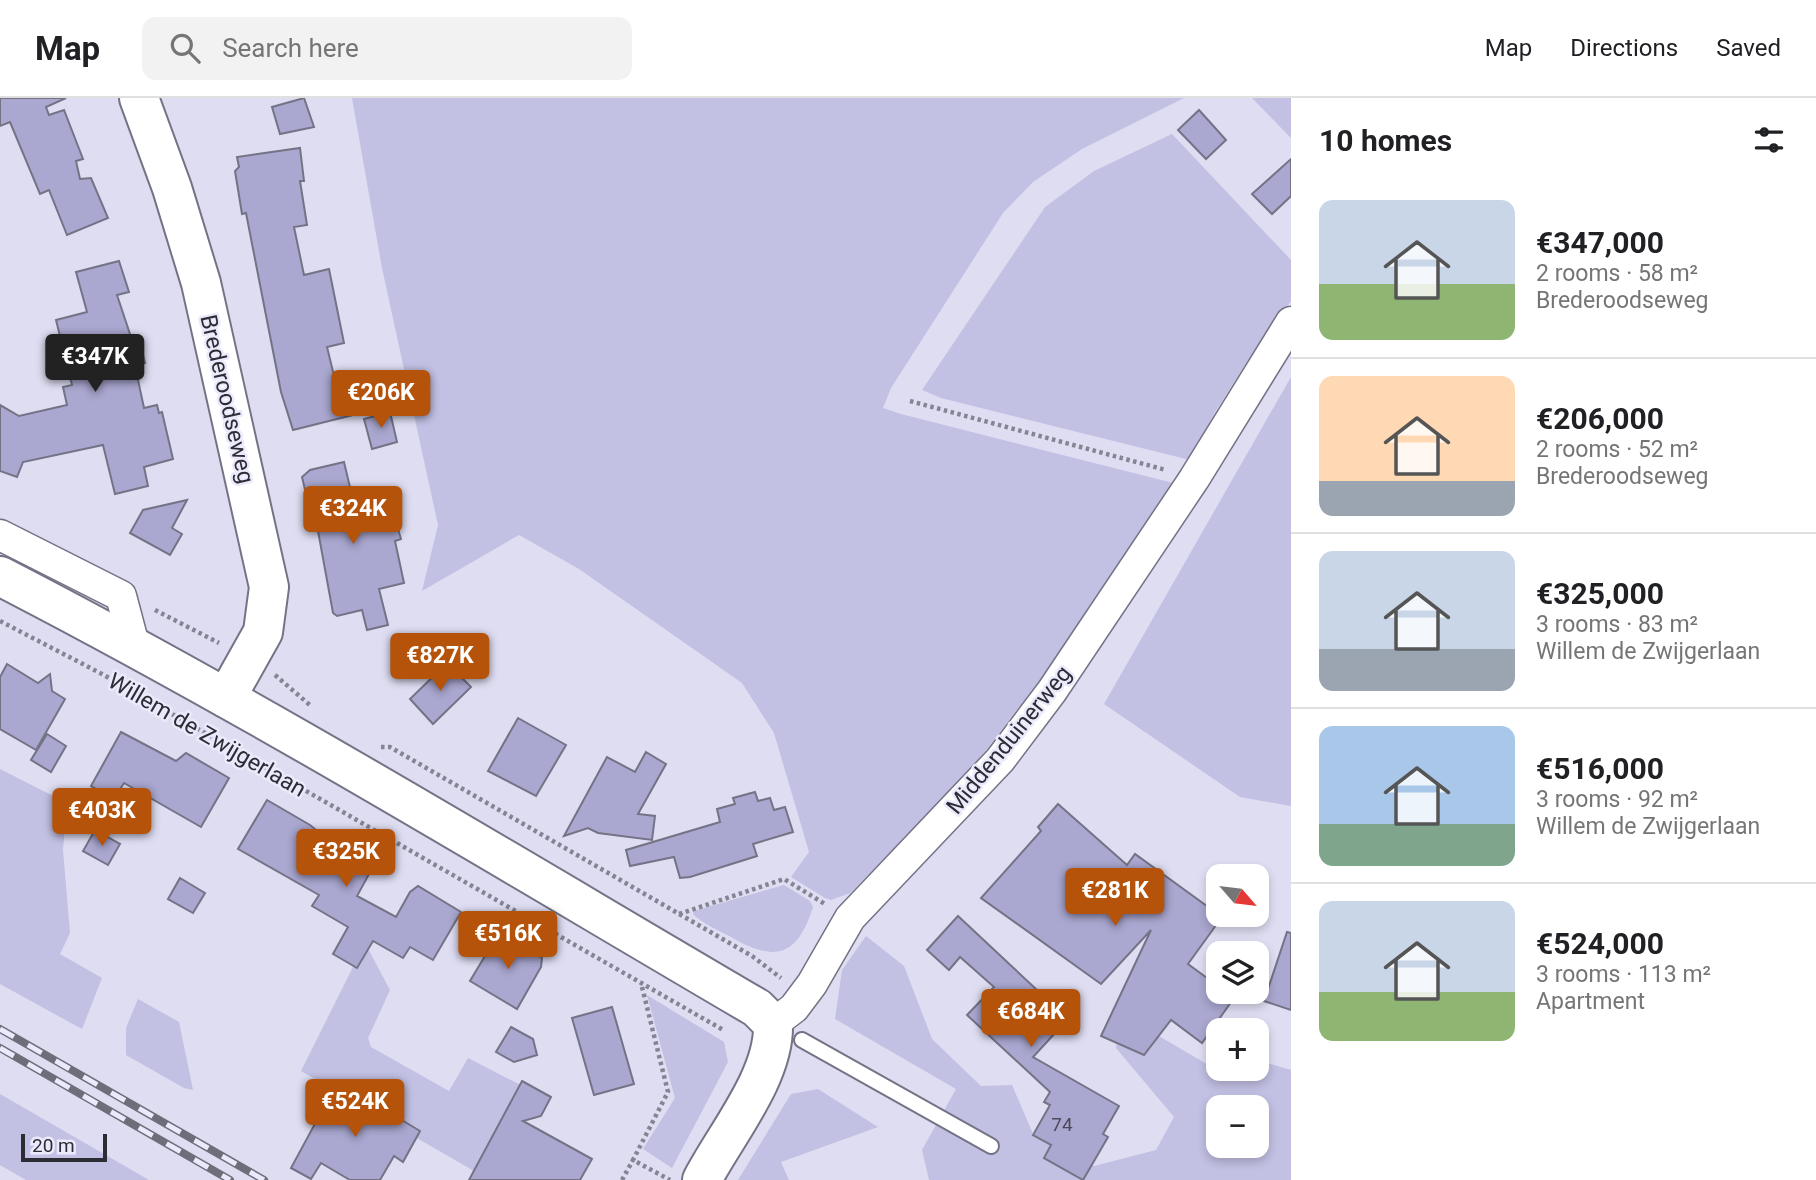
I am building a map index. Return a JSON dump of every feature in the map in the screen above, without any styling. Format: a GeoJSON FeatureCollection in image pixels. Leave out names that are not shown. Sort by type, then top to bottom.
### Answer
{"type":"FeatureCollection","features":[{"type":"Feature","properties":{"kind":"street","name":"Brederoodseweg"},"geometry":{"type":"LineString","coordinates":[[139,98],[172,188],[201,283],[269,587],[264,632],[226,698]]}},
{"type":"Feature","properties":{"kind":"street","name":"Middenduinerweg"},"geometry":{"type":"LineString","coordinates":[[790,1024],[850,918],[1000,760],[1052,691],[1194,479],[1291,322]]}},
{"type":"Feature","properties":{"kind":"street","name":"Willem de Zwijgerlaan"},"geometry":{"type":"LineString","coordinates":[[0,536],[121,596],[134,645]]}},
{"type":"Feature","properties":{"kind":"street","name":"Willem de Zwijgerlaan"},"geometry":{"type":"LineString","coordinates":[[0,576],[134,645],[757,1008],[790,1024]]}},
{"type":"Feature","properties":{"kind":"street"},"geometry":{"type":"LineString","coordinates":[[702,1180],[768,1064],[774,1042],[790,1024]]}},
{"type":"Feature","properties":{"kind":"lane"},"geometry":{"type":"LineString","coordinates":[[790,1024],[991,1146]]}},
{"type":"Feature","properties":{"kind":"path"},"geometry":{"type":"LineString","coordinates":[[910,401],[1194,479]]}},
{"type":"Feature","properties":{"kind":"path","name":"Willem de Zwijgerlaan"},"geometry":{"type":"LineString","coordinates":[[0,621],[102,674],[642,986],[731,1033]]}},
{"type":"Feature","properties":{"kind":"path"},"geometry":{"type":"LineString","coordinates":[[370,747],[390,747],[780,975],[790,1024]]}},
{"type":"Feature","properties":{"kind":"path"},"geometry":{"type":"LineString","coordinates":[[679,914],[784,879],[850,918]]}},
{"type":"Feature","properties":{"kind":"path"},"geometry":{"type":"LineString","coordinates":[[622,1180],[668,1092],[642,986]]}},
{"type":"Feature","properties":{"kind":"path"},"geometry":{"type":"LineString","coordinates":[[632,1160],[670,1180]]}},
{"type":"Feature","properties":{"kind":"shaded area"},"geometry":{"type":"Polygon","coordinates":[[[352,98],[1184,98],[1082,149],[1033,182],[1003,213],[891,388],[883,408],[1177,484],[1049,668],[968,774],[850,893],[831,900],[791,877],[809,852],[774,733],[742,683],[579,569],[519,535],[422,591],[438,525],[382,268],[352,98]]]}},
{"type":"Feature","properties":{"kind":"shaded area"},"geometry":{"type":"Polygon","coordinates":[[[1252,98],[1291,98],[1291,138],[1252,98]]]}},
{"type":"Feature","properties":{"kind":"shaded area"},"geometry":{"type":"Polygon","coordinates":[[[1172,134],[1291,260],[1291,301],[1246,363],[1215,412],[1190,460],[941,398],[922,390],[1045,207],[1094,171],[1172,134]]]}},
{"type":"Feature","properties":{"kind":"shaded area"},"geometry":{"type":"Polygon","coordinates":[[[1291,377],[1291,806],[1240,797],[1104,704],[1291,377]]]}},
{"type":"Feature","properties":{"kind":"shaded area"},"geometry":{"type":"Polygon","coordinates":[[[0,769],[67,803],[63,850],[70,933],[60,954],[102,978],[82,1029],[0,984],[0,769]]]}},
{"type":"Feature","properties":{"kind":"shaded area"},"geometry":{"type":"Polygon","coordinates":[[[784,885],[810,901],[813,907],[799,937],[782,950],[772,952],[746,945],[693,914],[694,911],[784,885]]]}},
{"type":"Feature","properties":{"kind":"shaded area"},"geometry":{"type":"Polygon","coordinates":[[[866,936],[904,966],[932,1039],[981,1086],[1012,1085],[1033,1134],[1094,1166],[1156,1150],[1174,1117],[1116,1048],[1119,1025],[1128,1018],[1206,1064],[1206,1081],[1269,1081],[1269,1064],[1291,1070],[1291,1180],[929,1180],[922,1150],[956,1089],[835,1019],[842,970],[866,936]]]}},
{"type":"Feature","properties":{"kind":"shaded area"},"geometry":{"type":"Polygon","coordinates":[[[365,943],[390,990],[368,1038],[371,1047],[449,1091],[468,1058],[534,1092],[486,1178],[301,1071],[365,943]]]}},
{"type":"Feature","properties":{"kind":"shaded area"},"geometry":{"type":"Polygon","coordinates":[[[647,995],[724,1042],[728,1062],[672,1168],[643,1149],[675,1098],[647,995]]]}},
{"type":"Feature","properties":{"kind":"shaded area"},"geometry":{"type":"Polygon","coordinates":[[[138,999],[179,1022],[193,1090],[184,1088],[126,1055],[126,1028],[138,999]]]}},
{"type":"Feature","properties":{"kind":"shaded area"},"geometry":{"type":"Polygon","coordinates":[[[818,1089],[878,1127],[781,1162],[789,1180],[738,1180],[791,1094],[818,1089]]]}},
{"type":"Feature","properties":{"kind":"shaded area"},"geometry":{"type":"Polygon","coordinates":[[[0,1094],[149,1180],[26,1180],[0,1165],[0,1094]]]}},
{"type":"Feature","properties":{"kind":"building"},"geometry":{"type":"Polygon","coordinates":[[[0,98],[66,98],[46,107],[49,115],[64,110],[83,159],[76,161],[80,179],[91,178],[108,218],[67,235],[49,190],[40,194],[10,122],[0,126],[0,98]]]}},
{"type":"Feature","properties":{"kind":"building"},"geometry":{"type":"Polygon","coordinates":[[[304,98],[314,127],[280,134],[272,107],[304,98]]]}},
{"type":"Feature","properties":{"kind":"building"},"geometry":{"type":"Polygon","coordinates":[[[1199,110],[1226,140],[1206,159],[1178,130],[1199,110]]]}},
{"type":"Feature","properties":{"kind":"building"},"geometry":{"type":"Polygon","coordinates":[[[300,148],[304,181],[300,181],[307,225],[294,227],[304,275],[329,269],[344,343],[327,347],[338,392],[347,390],[353,415],[293,430],[281,392],[246,213],[242,214],[235,171],[239,167],[237,157],[300,148]]]}},
{"type":"Feature","properties":{"kind":"building"},"geometry":{"type":"Polygon","coordinates":[[[1291,159],[1291,196],[1272,214],[1252,194],[1291,159]]]}},
{"type":"Feature","properties":{"kind":"building"},"geometry":{"type":"Polygon","coordinates":[[[119,261],[129,292],[117,295],[131,337],[138,335],[145,363],[135,366],[144,408],[157,405],[159,413],[162,412],[173,459],[144,467],[148,486],[115,494],[103,445],[23,462],[17,477],[0,471],[0,405],[19,416],[67,405],[63,387],[72,385],[56,320],[87,312],[76,272],[119,261]]]}},
{"type":"Feature","properties":{"kind":"building"},"geometry":{"type":"Polygon","coordinates":[[[390,412],[397,442],[372,449],[364,419],[390,412]]]}},
{"type":"Feature","properties":{"kind":"building"},"geometry":{"type":"Polygon","coordinates":[[[344,462],[358,521],[393,512],[401,539],[395,541],[404,583],[379,589],[388,625],[367,630],[362,610],[337,616],[333,613],[316,520],[312,519],[302,477],[310,470],[344,462]]]}},
{"type":"Feature","properties":{"kind":"building"},"geometry":{"type":"Polygon","coordinates":[[[187,500],[172,528],[182,534],[170,555],[130,533],[143,510],[187,500]]]}},
{"type":"Feature","properties":{"kind":"building"},"geometry":{"type":"Polygon","coordinates":[[[447,663],[471,687],[433,724],[410,699],[447,663]]]}},
{"type":"Feature","properties":{"kind":"building"},"geometry":{"type":"Polygon","coordinates":[[[7,664],[38,683],[50,674],[52,691],[65,699],[36,750],[0,729],[0,677],[7,664]]]}},
{"type":"Feature","properties":{"kind":"building"},"geometry":{"type":"Polygon","coordinates":[[[518,718],[566,745],[536,796],[488,771],[518,718]]]}},
{"type":"Feature","properties":{"kind":"building"},"geometry":{"type":"Polygon","coordinates":[[[121,732],[176,761],[186,753],[229,778],[201,827],[124,783],[114,799],[91,786],[121,732]]]}},
{"type":"Feature","properties":{"kind":"building"},"geometry":{"type":"Polygon","coordinates":[[[47,734],[66,746],[51,772],[31,760],[47,734]]]}},
{"type":"Feature","properties":{"kind":"building"},"geometry":{"type":"Polygon","coordinates":[[[646,752],[666,764],[638,814],[655,816],[652,840],[598,833],[588,828],[564,836],[607,757],[635,772],[646,752]]]}},
{"type":"Feature","properties":{"kind":"building"},"geometry":{"type":"Polygon","coordinates":[[[755,792],[758,801],[770,798],[774,810],[785,807],[793,832],[753,844],[757,856],[680,878],[674,857],[630,866],[626,850],[720,822],[717,809],[735,804],[733,798],[755,792]]]}},
{"type":"Feature","properties":{"kind":"building"},"geometry":{"type":"Polygon","coordinates":[[[267,800],[310,825],[347,855],[349,851],[374,865],[357,896],[396,917],[410,892],[418,886],[461,912],[433,960],[410,947],[403,958],[373,941],[357,968],[333,954],[348,927],[312,906],[319,895],[238,849],[267,800]]]}},
{"type":"Feature","properties":{"kind":"building"},"geometry":{"type":"Polygon","coordinates":[[[1058,804],[1127,865],[1135,854],[1206,905],[1206,928],[1214,928],[1188,964],[1206,977],[1206,1004],[1230,1004],[1220,1018],[1206,1018],[1206,1037],[1202,1043],[1171,1020],[1144,1055],[1101,1036],[1151,930],[1101,984],[981,898],[1041,831],[1038,827],[1058,804]]]}},
{"type":"Feature","properties":{"kind":"building"},"geometry":{"type":"Polygon","coordinates":[[[95,830],[120,844],[108,865],[83,851],[95,830]]]}},
{"type":"Feature","properties":{"kind":"building"},"geometry":{"type":"Polygon","coordinates":[[[180,878],[205,893],[193,913],[168,899],[180,878]]]}},
{"type":"Feature","properties":{"kind":"building"},"geometry":{"type":"Polygon","coordinates":[[[958,916],[1068,1019],[1033,1057],[1119,1106],[1103,1134],[1108,1137],[1083,1180],[1044,1158],[1051,1145],[1033,1135],[1050,1105],[1044,1102],[1050,1092],[967,1015],[994,987],[960,957],[949,970],[927,950],[958,916]]]}},
{"type":"Feature","properties":{"kind":"building"},"geometry":{"type":"Polygon","coordinates":[[[1287,932],[1291,933],[1291,1010],[1269,1003],[1269,986],[1287,932]]]}},
{"type":"Feature","properties":{"kind":"building"},"geometry":{"type":"Polygon","coordinates":[[[502,935],[542,958],[541,967],[517,1009],[470,981],[494,941],[502,935]]]}},
{"type":"Feature","properties":{"kind":"building"},"geometry":{"type":"Polygon","coordinates":[[[612,1007],[634,1084],[594,1095],[572,1018],[612,1007]]]}},
{"type":"Feature","properties":{"kind":"building"},"geometry":{"type":"Polygon","coordinates":[[[511,1027],[533,1039],[537,1055],[514,1062],[496,1052],[511,1027]]]}},
{"type":"Feature","properties":{"kind":"building"},"geometry":{"type":"Polygon","coordinates":[[[522,1081],[551,1097],[541,1116],[523,1121],[592,1159],[580,1180],[469,1180],[522,1081]]]}},
{"type":"Feature","properties":{"kind":"building"},"geometry":{"type":"Polygon","coordinates":[[[342,1084],[420,1131],[403,1162],[394,1156],[380,1180],[350,1180],[321,1163],[311,1179],[291,1168],[324,1107],[328,1109],[342,1084]]]}},
{"type":"Feature","properties":{"kind":"railway"},"geometry":{"type":"LineString","coordinates":[[0,1029],[264,1180]]}},
{"type":"Feature","properties":{"kind":"railway"},"geometry":{"type":"LineString","coordinates":[[0,1048],[230,1180]]}}]}
